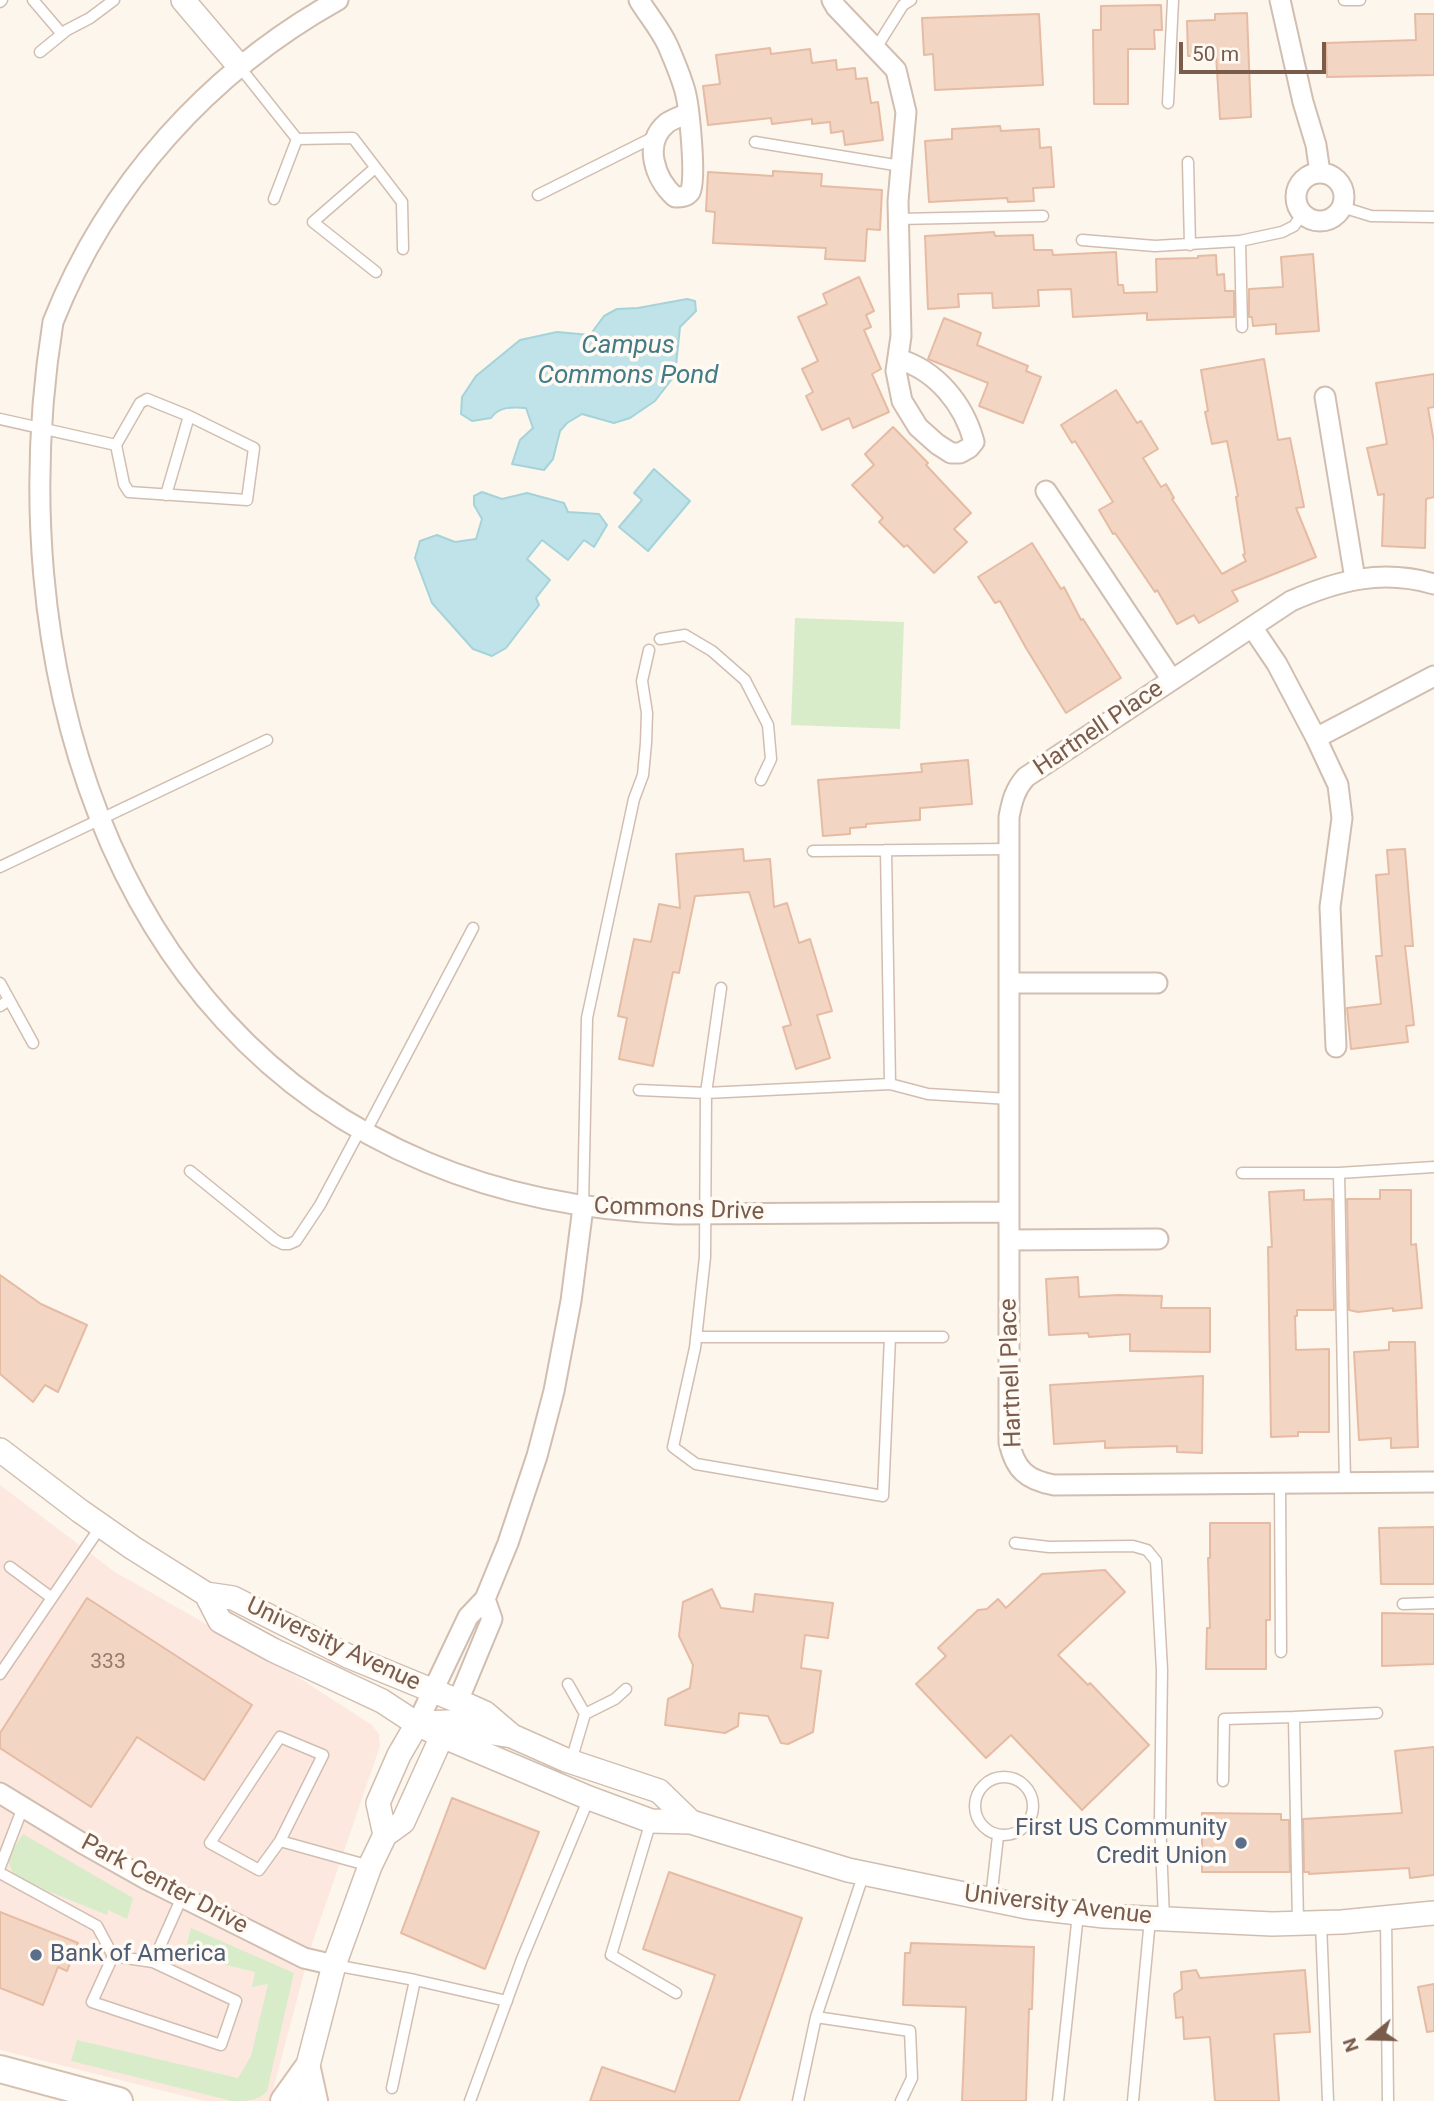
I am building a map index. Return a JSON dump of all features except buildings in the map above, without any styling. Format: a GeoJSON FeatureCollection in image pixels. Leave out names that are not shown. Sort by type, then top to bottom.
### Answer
{"type":"FeatureCollection","features":[{"type":"Feature","properties":{"kind":"main road"},"geometry":{"type":"LineString","coordinates":[[0,2069],[119,2101]]}},
{"type":"Feature","properties":{"kind":"main road"},"geometry":{"type":"LineString","coordinates":[[284,2101],[307,2069]]}},
{"type":"Feature","properties":{"kind":"main road"},"geometry":{"type":"LineString","coordinates":[[307,2069],[313,2101]]}},
{"type":"Feature","properties":{"kind":"street"},"geometry":{"type":"LineString","coordinates":[[183,0],[239,66]]}},
{"type":"Feature","properties":{"kind":"street"},"geometry":{"type":"LineString","coordinates":[[18,446],[41,352],[65,292],[84,253],[118,198],[158,146],[202,99],[269,44],[338,0]]}},
{"type":"Feature","properties":{"kind":"street"},"geometry":{"type":"LineString","coordinates":[[639,0],[667,43],[686,92],[694,166],[693,184],[683,197],[675,197],[668,191],[655,167],[652,150],[656,136],[667,123],[688,113]]}},
{"type":"Feature","properties":{"kind":"street"},"geometry":{"type":"LineString","coordinates":[[832,0],[836,8],[896,70],[905,112],[898,219],[901,336],[896,371],[902,401],[918,427],[937,444],[951,453],[960,453],[969,448],[974,442],[971,427],[954,398],[926,372],[912,363],[898,359]]}},
{"type":"Feature","properties":{"kind":"street"},"geometry":{"type":"LineString","coordinates":[[1280,0],[1300,90],[1316,145],[1320,173]]}},
{"type":"Feature","properties":{"kind":"street"},"geometry":{"type":"LineString","coordinates":[[1311,175],[1329,175],[1337,180],[1342,188],[1342,207],[1337,215],[1329,220],[1310,220],[1297,206],[1297,188],[1311,175]]}},
{"type":"Feature","properties":{"kind":"street"},"geometry":{"type":"LineString","coordinates":[[1325,397],[1355,579]]}},
{"type":"Feature","properties":{"kind":"street","name":"Hartnell Place"},"geometry":{"type":"LineString","coordinates":[[1046,491],[1172,680]]}},
{"type":"Feature","properties":{"kind":"street","name":"Hartnell Place"},"geometry":{"type":"LineString","coordinates":[[1434,584],[1404,578],[1355,579],[1322,588],[1291,601],[1026,777],[1018,786],[1012,802],[1009,849],[1009,1442],[1018,1467],[1030,1478],[1054,1485],[1434,1482]]}},
{"type":"Feature","properties":{"kind":"street"},"geometry":{"type":"LineString","coordinates":[[1252,627],[1277,664],[1338,785],[1342,818],[1330,907],[1336,1047]]}},
{"type":"Feature","properties":{"kind":"street"},"geometry":{"type":"LineString","coordinates":[[1316,737],[1434,677]]}},
{"type":"Feature","properties":{"kind":"street"},"geometry":{"type":"LineString","coordinates":[[68,813],[80,839]]}},
{"type":"Feature","properties":{"kind":"street","name":"Commons Drive"},"geometry":{"type":"LineString","coordinates":[[132,927],[192,1000],[243,1049],[280,1079],[362,1132],[468,1178],[513,1192],[583,1207],[630,1212],[1009,1212]]}},
{"type":"Feature","properties":{"kind":"street"},"geometry":{"type":"LineString","coordinates":[[1009,983],[1157,983]]}},
{"type":"Feature","properties":{"kind":"street"},"geometry":{"type":"LineString","coordinates":[[385,1835],[378,1803],[399,1755],[417,1724],[468,1618],[485,1599],[508,1543],[537,1457],[554,1391],[571,1301],[583,1207]]}},
{"type":"Feature","properties":{"kind":"street"},"geometry":{"type":"LineString","coordinates":[[1009,1240],[1158,1239]]}},
{"type":"Feature","properties":{"kind":"street","name":"University Avenue"},"geometry":{"type":"LineString","coordinates":[[0,1450],[101,1526],[206,1594],[233,1598],[348,1656],[485,1713],[512,1737]]}},
{"type":"Feature","properties":{"kind":"street","name":"University Avenue"},"geometry":{"type":"LineString","coordinates":[[206,1594],[220,1621],[273,1650],[383,1701],[417,1724],[589,1798],[651,1821],[691,1822],[864,1873],[1027,1907],[1078,1913],[1157,1919],[1309,1923],[1434,1913]]}},
{"type":"Feature","properties":{"kind":"street"},"geometry":{"type":"LineString","coordinates":[[458,1701],[492,1619],[485,1599]]}},
{"type":"Feature","properties":{"kind":"street","name":"University Avenue"},"geometry":{"type":"LineString","coordinates":[[417,1724],[458,1701]]}},
{"type":"Feature","properties":{"kind":"street","name":"University Avenue"},"geometry":{"type":"LineString","coordinates":[[417,1724],[460,1723],[480,1731],[512,1737],[571,1761],[659,1791],[691,1822]]}},
{"type":"Feature","properties":{"kind":"street"},"geometry":{"type":"LineString","coordinates":[[307,2069],[334,1965],[370,1867],[385,1835],[403,1822],[442,1736]]}},
{"type":"Feature","properties":{"kind":"street","name":"Park Center Drive"},"geometry":{"type":"LineString","coordinates":[[0,1793],[82,1843],[182,1897],[303,1958],[334,1965]]}},
{"type":"Feature","properties":{"kind":"lane"},"geometry":{"type":"LineString","coordinates":[[33,0],[62,34]]}},
{"type":"Feature","properties":{"kind":"lane"},"geometry":{"type":"LineString","coordinates":[[40,52],[114,0]]}},
{"type":"Feature","properties":{"kind":"lane"},"geometry":{"type":"LineString","coordinates":[[876,48],[903,5],[911,0]]}},
{"type":"Feature","properties":{"kind":"lane"},"geometry":{"type":"LineString","coordinates":[[1168,103],[1174,0]]}},
{"type":"Feature","properties":{"kind":"lane"},"geometry":{"type":"LineString","coordinates":[[1344,0],[1360,0]]}},
{"type":"Feature","properties":{"kind":"lane"},"geometry":{"type":"LineString","coordinates":[[239,66],[297,139]]}},
{"type":"Feature","properties":{"kind":"lane"},"geometry":{"type":"LineString","coordinates":[[538,195],[656,136]]}},
{"type":"Feature","properties":{"kind":"lane"},"geometry":{"type":"LineString","coordinates":[[297,139],[353,138],[402,202],[403,249]]}},
{"type":"Feature","properties":{"kind":"lane"},"geometry":{"type":"LineString","coordinates":[[274,199],[297,139]]}},
{"type":"Feature","properties":{"kind":"lane"},"geometry":{"type":"LineString","coordinates":[[755,142],[901,166]]}},
{"type":"Feature","properties":{"kind":"lane"},"geometry":{"type":"LineString","coordinates":[[1188,162],[1190,245]]}},
{"type":"Feature","properties":{"kind":"lane"},"geometry":{"type":"LineString","coordinates":[[375,168],[313,222],[376,272]]}},
{"type":"Feature","properties":{"kind":"lane"},"geometry":{"type":"LineString","coordinates":[[1342,207],[1371,216],[1434,218]]}},
{"type":"Feature","properties":{"kind":"lane"},"geometry":{"type":"LineString","coordinates":[[1082,240],[1155,246],[1240,241],[1282,232],[1294,226],[1303,214]]}},
{"type":"Feature","properties":{"kind":"lane"},"geometry":{"type":"LineString","coordinates":[[898,219],[1043,216]]}},
{"type":"Feature","properties":{"kind":"lane"},"geometry":{"type":"LineString","coordinates":[[1240,241],[1242,327]]}},
{"type":"Feature","properties":{"kind":"lane"},"geometry":{"type":"LineString","coordinates":[[147,399],[190,416],[254,448],[247,500],[129,492],[124,484],[116,446],[140,403],[147,399]]}},
{"type":"Feature","properties":{"kind":"lane"},"geometry":{"type":"LineString","coordinates":[[166,495],[190,416]]}},
{"type":"Feature","properties":{"kind":"lane"},"geometry":{"type":"LineString","coordinates":[[0,419],[116,446]]}},
{"type":"Feature","properties":{"kind":"lane"},"geometry":{"type":"LineString","coordinates":[[660,639],[685,635],[712,651],[746,680],[768,725],[771,759],[761,779]]}},
{"type":"Feature","properties":{"kind":"lane"},"geometry":{"type":"LineString","coordinates":[[583,1207],[587,1018],[634,799],[643,775],[647,713],[642,681],[649,650]]}},
{"type":"Feature","properties":{"kind":"lane"},"geometry":{"type":"LineString","coordinates":[[0,867],[80,839],[267,740]]}},
{"type":"Feature","properties":{"kind":"lane"},"geometry":{"type":"LineString","coordinates":[[813,850],[1009,849]]}},
{"type":"Feature","properties":{"kind":"lane"},"geometry":{"type":"LineString","coordinates":[[886,850],[890,1084]]}},
{"type":"Feature","properties":{"kind":"lane"},"geometry":{"type":"LineString","coordinates":[[190,1171],[275,1241],[289,1244],[296,1241],[362,1132],[472,928]]}},
{"type":"Feature","properties":{"kind":"lane"},"geometry":{"type":"LineString","coordinates":[[0,983],[5,1003],[33,1043]]}},
{"type":"Feature","properties":{"kind":"lane"},"geometry":{"type":"LineString","coordinates":[[721,988],[706,1093],[705,1257],[696,1337],[673,1447],[696,1464],[883,1496],[890,1337]]}},
{"type":"Feature","properties":{"kind":"lane"},"geometry":{"type":"LineString","coordinates":[[639,1090],[706,1093],[890,1084],[928,1094],[1009,1098]]}},
{"type":"Feature","properties":{"kind":"lane"},"geometry":{"type":"LineString","coordinates":[[1242,1173],[1339,1173],[1434,1167]]}},
{"type":"Feature","properties":{"kind":"lane"},"geometry":{"type":"LineString","coordinates":[[1339,1173],[1345,1483]]}},
{"type":"Feature","properties":{"kind":"lane"},"geometry":{"type":"LineString","coordinates":[[696,1337],[943,1337]]}},
{"type":"Feature","properties":{"kind":"lane"},"geometry":{"type":"LineString","coordinates":[[1280,1483],[1282,1652]]}},
{"type":"Feature","properties":{"kind":"lane"},"geometry":{"type":"LineString","coordinates":[[0,1674],[101,1526]]}},
{"type":"Feature","properties":{"kind":"lane"},"geometry":{"type":"LineString","coordinates":[[1016,1543],[1049,1547],[1133,1546],[1147,1550],[1156,1561],[1161,1670],[1157,1919],[1133,2101]]}},
{"type":"Feature","properties":{"kind":"lane"},"geometry":{"type":"LineString","coordinates":[[10,1567],[52,1598]]}},
{"type":"Feature","properties":{"kind":"lane"},"geometry":{"type":"LineString","coordinates":[[1403,1604],[1434,1603]]}},
{"type":"Feature","properties":{"kind":"lane"},"geometry":{"type":"LineString","coordinates":[[568,1684],[585,1714],[571,1761]]}},
{"type":"Feature","properties":{"kind":"lane"},"geometry":{"type":"LineString","coordinates":[[585,1714],[615,1699],[626,1689]]}},
{"type":"Feature","properties":{"kind":"lane"},"geometry":{"type":"LineString","coordinates":[[1223,1781],[1224,1719],[1377,1713]]}},
{"type":"Feature","properties":{"kind":"lane"},"geometry":{"type":"LineString","coordinates":[[1294,1717],[1309,1923],[1328,2101]]}},
{"type":"Feature","properties":{"kind":"lane"},"geometry":{"type":"LineString","coordinates":[[280,1737],[323,1755],[280,1841],[258,1870],[211,1843],[280,1737]]}},
{"type":"Feature","properties":{"kind":"lane"},"geometry":{"type":"LineString","coordinates":[[997,1777],[1009,1777],[1020,1781],[1028,1789],[1033,1800],[1033,1812],[1021,1831],[998,1836],[979,1823],[974,1801],[987,1782],[997,1777]]}},
{"type":"Feature","properties":{"kind":"lane"},"geometry":{"type":"LineString","coordinates":[[470,2101],[507,2001],[589,1798]]}},
{"type":"Feature","properties":{"kind":"lane"},"geometry":{"type":"LineString","coordinates":[[0,1867],[23,1807]]}},
{"type":"Feature","properties":{"kind":"lane"},"geometry":{"type":"LineString","coordinates":[[651,1821],[611,1955],[676,1993]]}},
{"type":"Feature","properties":{"kind":"lane"},"geometry":{"type":"LineString","coordinates":[[991,1899],[998,1836]]}},
{"type":"Feature","properties":{"kind":"lane"},"geometry":{"type":"LineString","coordinates":[[280,1841],[370,1867]]}},
{"type":"Feature","properties":{"kind":"lane"},"geometry":{"type":"LineString","coordinates":[[0,1873],[97,1926],[113,1956]]}},
{"type":"Feature","properties":{"kind":"lane"},"geometry":{"type":"LineString","coordinates":[[798,2101],[816,2017],[864,1873]]}},
{"type":"Feature","properties":{"kind":"lane"},"geometry":{"type":"LineString","coordinates":[[153,1962],[182,1897]]}},
{"type":"Feature","properties":{"kind":"lane"},"geometry":{"type":"LineString","coordinates":[[1058,2101],[1078,1913]]}},
{"type":"Feature","properties":{"kind":"lane"},"geometry":{"type":"LineString","coordinates":[[1386,1918],[1388,2101]]}},
{"type":"Feature","properties":{"kind":"lane"},"geometry":{"type":"LineString","coordinates":[[113,1956],[153,1962],[236,2001],[221,2045],[92,2002],[113,1956]]}},
{"type":"Feature","properties":{"kind":"lane"},"geometry":{"type":"LineString","coordinates":[[334,1965],[507,2001]]}},
{"type":"Feature","properties":{"kind":"lane"},"geometry":{"type":"LineString","coordinates":[[392,2088],[415,1980]]}},
{"type":"Feature","properties":{"kind":"lane"},"geometry":{"type":"LineString","coordinates":[[816,2017],[910,2031],[912,2078],[901,2101]]}},
{"type":"Feature","properties":{"kind":"shaded area"},"geometry":{"type":"Polygon","coordinates":[[[0,1485],[115,1572],[287,1670],[372,1725],[379,1734],[380,1746],[311,1947],[270,2101],[204,2101],[0,2050],[0,1485]]]}},
{"type":"Feature","properties":{"kind":"green space"},"geometry":{"type":"Polygon","coordinates":[[[795,618],[904,622],[900,729],[791,725],[795,618]]]}},
{"type":"Feature","properties":{"kind":"green space"},"geometry":{"type":"Polygon","coordinates":[[[23,1834],[133,1898],[127,1919],[108,1910],[107,1915],[28,1883],[13,1874],[7,1858],[23,1834]]]}},
{"type":"Feature","properties":{"kind":"green space"},"geometry":{"type":"Polygon","coordinates":[[[191,1928],[294,1973],[267,2091],[256,2099],[232,2101],[71,2061],[77,2040],[238,2078],[251,2056],[268,1984],[252,1987],[255,1972],[184,1955],[191,1928]]]}},
{"type":"Feature","properties":{"kind":"water","name":"Campus Commons Pond"},"geometry":{"type":"Polygon","coordinates":[[[687,299],[695,301],[696,311],[680,327],[675,375],[655,401],[630,418],[614,423],[582,414],[567,423],[560,431],[553,459],[544,470],[512,464],[520,440],[533,428],[526,408],[507,408],[498,411],[491,418],[472,421],[461,414],[462,397],[476,376],[520,340],[557,332],[590,335],[604,316],[617,309],[687,299]]]}},
{"type":"Feature","properties":{"kind":"water"},"geometry":{"type":"Polygon","coordinates":[[[654,469],[690,501],[648,551],[619,527],[642,500],[634,493],[654,469]]]}},
{"type":"Feature","properties":{"kind":"water"},"geometry":{"type":"Polygon","coordinates":[[[482,492],[502,499],[527,493],[564,503],[568,512],[599,514],[607,525],[594,547],[584,540],[568,560],[542,540],[527,559],[550,580],[536,598],[539,605],[506,648],[492,656],[473,649],[432,603],[415,558],[420,541],[437,535],[455,542],[476,539],[482,519],[474,505],[474,496],[482,492]]]}},
{"type":"Feature","properties":{"kind":"place","name":"First US Community Credit Union"},"geometry":{"type":"Point","coordinates":[1241,1843]}},
{"type":"Feature","properties":{"kind":"place","name":"Bank of America"},"geometry":{"type":"Point","coordinates":[36,1955]}}]}
